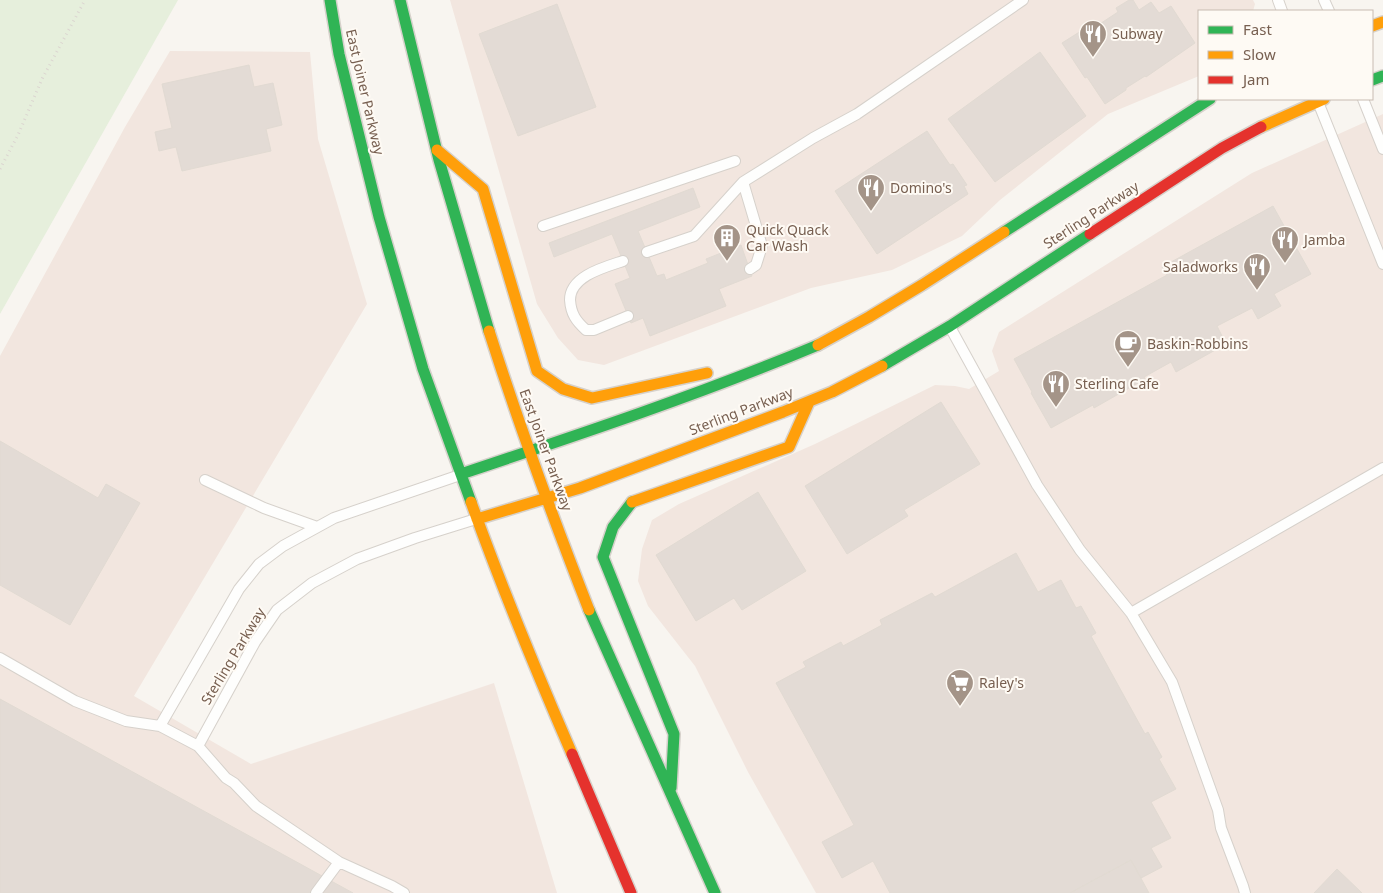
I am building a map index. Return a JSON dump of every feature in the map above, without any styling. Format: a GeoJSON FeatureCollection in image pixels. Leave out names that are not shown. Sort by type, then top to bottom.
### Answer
{"type":"FeatureCollection","features":[{"type":"Feature","properties":{"kind":"main road","name":"East Joiner Parkway"},"geometry":{"type":"LineString","coordinates":[[330,0],[339,54],[379,217],[423,369],[477,519],[532,661],[631,893]]}},
{"type":"Feature","properties":{"kind":"main road","name":"East Joiner Parkway"},"geometry":{"type":"LineString","coordinates":[[400,0],[437,150],[483,314],[506,385],[560,536],[597,629],[714,893]]}},
{"type":"Feature","properties":{"kind":"main road","name":"Sterling Parkway"},"geometry":{"type":"LineString","coordinates":[[461,474],[768,366],[823,342],[870,318],[915,290],[1208,100]]}},
{"type":"Feature","properties":{"kind":"main road","name":"Sterling Parkway"},"geometry":{"type":"LineString","coordinates":[[477,519],[580,488],[832,392],[888,363],[950,326],[1222,148],[1266,124],[1320,100]]}},
{"type":"Feature","properties":{"kind":"main road"},"geometry":{"type":"LineString","coordinates":[[437,150],[482,189],[537,370],[563,389],[592,398],[714,371]]}},
{"type":"Feature","properties":{"kind":"main road"},"geometry":{"type":"LineString","coordinates":[[733,367],[798,353]]}},
{"type":"Feature","properties":{"kind":"main road"},"geometry":{"type":"LineString","coordinates":[[670,792],[674,734],[604,557],[613,527],[631,502],[789,446],[809,402]]}},
{"type":"Feature","properties":{"kind":"lane"},"geometry":{"type":"LineString","coordinates":[[647,252],[694,236],[742,182],[813,138],[857,114],[1023,0]]}},
{"type":"Feature","properties":{"kind":"lane"},"geometry":{"type":"LineString","coordinates":[[1320,100],[1383,264]]}},
{"type":"Feature","properties":{"kind":"lane"},"geometry":{"type":"LineString","coordinates":[[1363,100],[1383,149]]}},
{"type":"Feature","properties":{"kind":"lane"},"geometry":{"type":"LineString","coordinates":[[543,226],[735,161]]}},
{"type":"Feature","properties":{"kind":"lane"},"geometry":{"type":"LineString","coordinates":[[742,182],[762,246],[756,265],[750,269]]}},
{"type":"Feature","properties":{"kind":"lane"},"geometry":{"type":"LineString","coordinates":[[623,261],[592,272],[577,283],[570,296],[570,310],[576,321],[586,330],[594,330],[628,316]]}},
{"type":"Feature","properties":{"kind":"lane"},"geometry":{"type":"LineString","coordinates":[[950,326],[1037,486],[1080,550],[1131,612],[1172,682],[1218,810],[1221,828],[1245,893]]}},
{"type":"Feature","properties":{"kind":"lane"},"geometry":{"type":"LineString","coordinates":[[1131,612],[1383,468]]}},
{"type":"Feature","properties":{"kind":"lane","name":"Sterling Parkway"},"geometry":{"type":"LineString","coordinates":[[160,726],[239,589],[258,564],[283,546],[334,518],[461,474]]}},
{"type":"Feature","properties":{"kind":"lane"},"geometry":{"type":"LineString","coordinates":[[205,480],[264,508],[317,527]]}},
{"type":"Feature","properties":{"kind":"lane","name":"Sterling Parkway"},"geometry":{"type":"LineString","coordinates":[[198,746],[256,642],[277,610],[312,583],[357,559],[415,538],[477,519]]}},
{"type":"Feature","properties":{"kind":"lane"},"geometry":{"type":"LineString","coordinates":[[0,658],[75,701],[126,721],[160,726],[198,746],[226,778],[234,783],[256,806],[339,862],[390,889],[404,893]]}},
{"type":"Feature","properties":{"kind":"lane"},"geometry":{"type":"LineString","coordinates":[[316,893],[339,862]]}},
{"type":"Feature","properties":{"kind":"path"},"geometry":{"type":"LineString","coordinates":[[0,169],[42,80],[85,0]]}},
{"type":"Feature","properties":{"kind":"shaded area"},"geometry":{"type":"Polygon","coordinates":[[[450,0],[1253,0],[1255,4],[1253,10],[1198,10],[1198,76],[1108,114],[1000,200],[962,236],[892,270],[811,288],[604,365],[578,360],[558,338],[537,304],[450,0]]]}},
{"type":"Feature","properties":{"kind":"shaded area"},"geometry":{"type":"Polygon","coordinates":[[[170,51],[310,52],[318,139],[367,304],[134,696],[251,764],[494,683],[557,893],[0,893],[0,356],[125,127],[170,51]]]}},
{"type":"Feature","properties":{"kind":"shaded area"},"geometry":{"type":"Polygon","coordinates":[[[1383,114],[1383,893],[816,893],[748,772],[695,666],[648,606],[638,581],[642,549],[652,520],[679,504],[815,444],[935,385],[969,389],[999,371],[992,351],[999,332],[1252,173],[1383,114]]]}},
{"type":"Feature","properties":{"kind":"green space"},"geometry":{"type":"Polygon","coordinates":[[[0,0],[178,0],[0,314],[0,0]]]}},
{"type":"Feature","properties":{"kind":"building"},"geometry":{"type":"Polygon","coordinates":[[[1129,0],[1133,0],[1139,10],[1151,2],[1159,13],[1171,6],[1195,43],[1105,104],[1062,43],[1081,31],[1083,35],[1118,12],[1116,8],[1129,0]]]}},
{"type":"Feature","properties":{"kind":"building"},"geometry":{"type":"Polygon","coordinates":[[[557,4],[596,107],[518,136],[479,34],[557,4]]]}},
{"type":"Feature","properties":{"kind":"building"},"geometry":{"type":"Polygon","coordinates":[[[1040,52],[1086,116],[995,182],[948,119],[1040,52]]]}},
{"type":"Feature","properties":{"kind":"building"},"geometry":{"type":"Polygon","coordinates":[[[249,65],[254,87],[273,83],[282,125],[266,129],[271,151],[182,171],[176,147],[159,151],[155,132],[172,128],[162,84],[249,65]]]}},
{"type":"Feature","properties":{"kind":"building"},"geometry":{"type":"Polygon","coordinates":[[[927,131],[950,165],[953,164],[967,185],[964,186],[968,194],[877,254],[835,191],[927,131]]]}},
{"type":"Feature","properties":{"kind":"building","name":"Quick Quack Car Wash"},"geometry":{"type":"Polygon","coordinates":[[[693,188],[700,207],[638,231],[657,276],[664,274],[666,280],[708,263],[706,259],[741,245],[752,276],[719,289],[726,306],[650,336],[643,318],[631,323],[615,284],[630,278],[612,234],[554,257],[549,243],[693,188]]]}},
{"type":"Feature","properties":{"kind":"building"},"geometry":{"type":"Polygon","coordinates":[[[1273,206],[1311,274],[1274,294],[1281,306],[1258,319],[1252,308],[1217,326],[1226,344],[1176,372],[1171,362],[1094,408],[1093,405],[1051,428],[1014,359],[1167,275],[1162,267],[1273,206]]]}},
{"type":"Feature","properties":{"kind":"building"},"geometry":{"type":"Polygon","coordinates":[[[941,402],[980,464],[904,510],[908,516],[847,554],[805,486],[941,402]]]}},
{"type":"Feature","properties":{"kind":"building"},"geometry":{"type":"Polygon","coordinates":[[[0,441],[98,498],[106,484],[140,503],[70,625],[0,585],[0,441]]]}},
{"type":"Feature","properties":{"kind":"building"},"geometry":{"type":"Polygon","coordinates":[[[758,492],[806,571],[742,610],[734,598],[696,621],[656,555],[758,492]]]}},
{"type":"Feature","properties":{"kind":"building","name":"Raley's"},"geometry":{"type":"Polygon","coordinates":[[[1016,553],[1038,592],[1061,580],[1076,608],[1081,606],[1096,633],[1091,636],[1145,734],[1148,732],[1162,757],[1159,759],[1176,789],[1151,802],[1171,838],[1151,848],[1162,867],[1141,878],[1131,860],[1070,893],[890,893],[873,861],[842,878],[822,842],[854,825],[776,683],[806,667],[803,662],[841,642],[843,646],[882,625],[880,620],[932,593],[935,597],[1016,553]]]}},
{"type":"Feature","properties":{"kind":"building"},"geometry":{"type":"Polygon","coordinates":[[[0,699],[353,893],[0,893],[0,699]]]}},
{"type":"Feature","properties":{"kind":"building"},"geometry":{"type":"Polygon","coordinates":[[[1131,860],[1149,893],[1070,893],[1131,860]]]}},
{"type":"Feature","properties":{"kind":"building"},"geometry":{"type":"Polygon","coordinates":[[[1337,869],[1362,893],[1314,893],[1337,869]]]}},
{"type":"Feature","properties":{"kind":"traffic: fast"},"geometry":{"type":"LineString","coordinates":[[330,0],[339,54],[379,217],[423,369],[471,502]]}},
{"type":"Feature","properties":{"kind":"traffic: fast"},"geometry":{"type":"LineString","coordinates":[[400,0],[439,160],[489,331]]}},
{"type":"Feature","properties":{"kind":"traffic: fast"},"geometry":{"type":"LineString","coordinates":[[1373,80],[1383,76]]}},
{"type":"Feature","properties":{"kind":"traffic: fast"},"geometry":{"type":"LineString","coordinates":[[1004,232],[1208,100]]}},
{"type":"Feature","properties":{"kind":"traffic: fast"},"geometry":{"type":"LineString","coordinates":[[882,366],[950,326],[1090,234]]}},
{"type":"Feature","properties":{"kind":"traffic: fast"},"geometry":{"type":"LineString","coordinates":[[461,474],[685,397],[818,345]]}},
{"type":"Feature","properties":{"kind":"traffic: fast"},"geometry":{"type":"LineString","coordinates":[[632,502],[613,527],[603,557],[674,734],[671,788]]}},
{"type":"Feature","properties":{"kind":"traffic: fast"},"geometry":{"type":"LineString","coordinates":[[589,610],[715,893]]}},
{"type":"Feature","properties":{"kind":"traffic: slow"},"geometry":{"type":"LineString","coordinates":[[1373,26],[1383,22]]}},
{"type":"Feature","properties":{"kind":"traffic: slow"},"geometry":{"type":"LineString","coordinates":[[1261,127],[1322,100]]}},
{"type":"Feature","properties":{"kind":"traffic: slow"},"geometry":{"type":"LineString","coordinates":[[437,150],[483,189],[537,371],[563,389],[592,398],[707,373]]}},
{"type":"Feature","properties":{"kind":"traffic: slow"},"geometry":{"type":"LineString","coordinates":[[818,345],[922,285],[1004,232]]}},
{"type":"Feature","properties":{"kind":"traffic: slow"},"geometry":{"type":"LineString","coordinates":[[489,331],[562,541],[589,610]]}},
{"type":"Feature","properties":{"kind":"traffic: slow"},"geometry":{"type":"LineString","coordinates":[[477,519],[580,488],[783,412],[832,392],[882,366]]}},
{"type":"Feature","properties":{"kind":"traffic: slow"},"geometry":{"type":"LineString","coordinates":[[632,502],[789,447],[809,402]]}},
{"type":"Feature","properties":{"kind":"traffic: slow"},"geometry":{"type":"LineString","coordinates":[[471,502],[545,692],[572,754]]}},
{"type":"Feature","properties":{"kind":"traffic: jam"},"geometry":{"type":"LineString","coordinates":[[1090,234],[1222,148],[1261,127]]}},
{"type":"Feature","properties":{"kind":"traffic: jam"},"geometry":{"type":"LineString","coordinates":[[572,754],[631,893]]}},
{"type":"Feature","properties":{"kind":"place","name":"Subway"},"geometry":{"type":"Point","coordinates":[1093,58]}},
{"type":"Feature","properties":{"kind":"place","name":"Domino's"},"geometry":{"type":"Point","coordinates":[871,212]}},
{"type":"Feature","properties":{"kind":"place","name":"Quick Quack Car Wash"},"geometry":{"type":"Point","coordinates":[727,262]}},
{"type":"Feature","properties":{"kind":"place","name":"Jamba"},"geometry":{"type":"Point","coordinates":[1285,264]}},
{"type":"Feature","properties":{"kind":"place","name":"Saladworks"},"geometry":{"type":"Point","coordinates":[1257,291]}},
{"type":"Feature","properties":{"kind":"place","name":"Baskin-Robbins"},"geometry":{"type":"Point","coordinates":[1128,368]}},
{"type":"Feature","properties":{"kind":"place","name":"Sterling Cafe"},"geometry":{"type":"Point","coordinates":[1056,408]}},
{"type":"Feature","properties":{"kind":"place","name":"Raley's"},"geometry":{"type":"Point","coordinates":[960,707]}}]}
